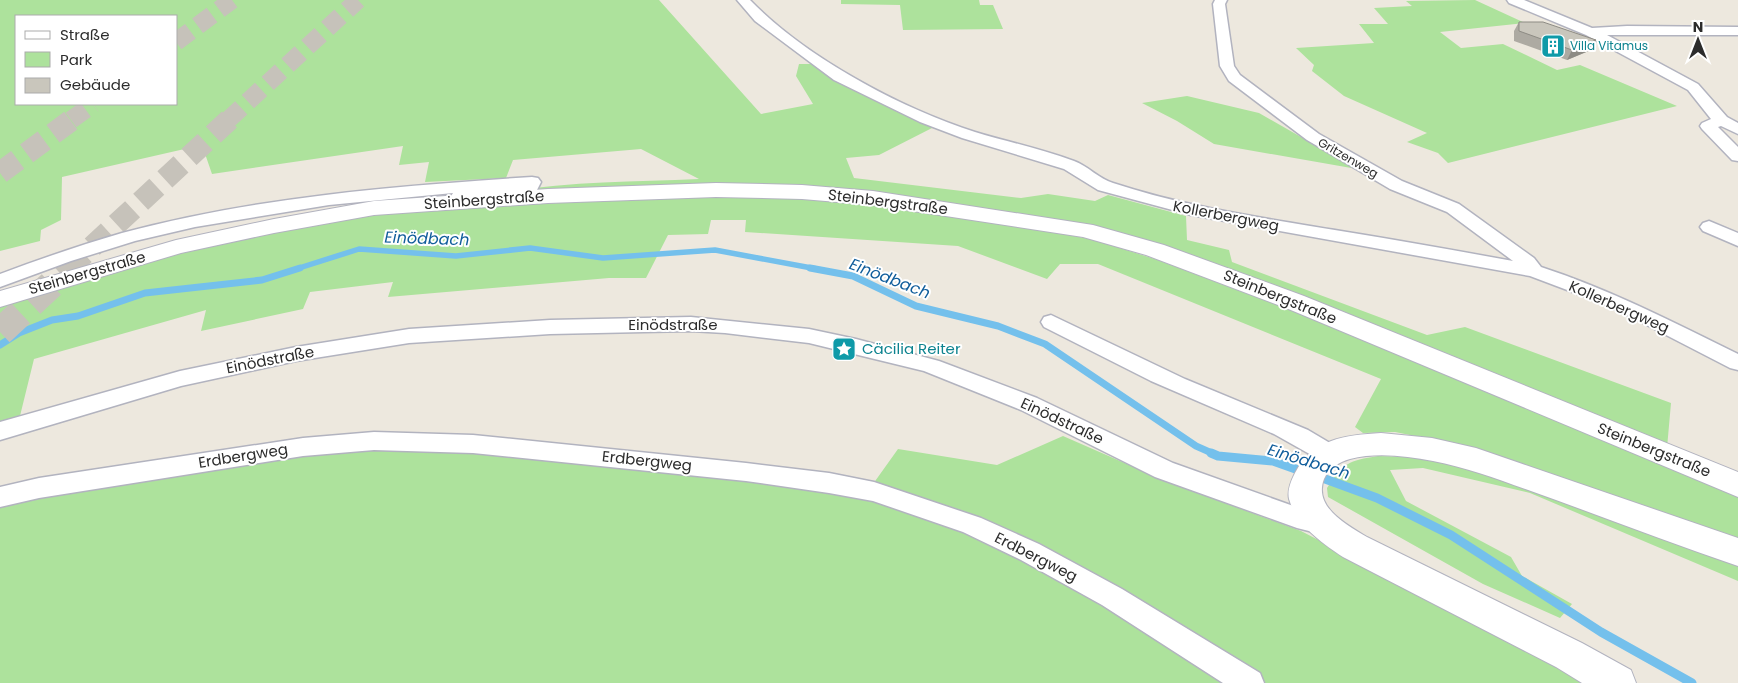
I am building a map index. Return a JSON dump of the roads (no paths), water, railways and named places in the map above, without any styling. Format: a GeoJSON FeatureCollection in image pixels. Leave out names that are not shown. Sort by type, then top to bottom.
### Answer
{"type":"FeatureCollection","features":[{"type":"Feature","properties":{"kind":"main road","name":"Steinbergstraße"},"geometry":{"type":"LineString","coordinates":[[0,299],[168,249],[264,228],[374,208],[548,196],[696,191],[802,192],[909,203],[1085,230],[1172,256],[1295,302],[1738,485]]}},
{"type":"Feature","properties":{"kind":"main road"},"geometry":{"type":"LineString","coordinates":[[1617,683],[1570,656],[1331,532],[1313,511],[1307,478],[1324,459],[1354,446],[1380,444],[1448,452],[1530,478],[1738,552]]}},
{"type":"Feature","properties":{"kind":"street","name":"Kollerbergweg"},"geometry":{"type":"LineString","coordinates":[[744,0],[760,18],[840,77],[935,122],[1070,166],[1104,186],[1143,198],[1219,216],[1408,247],[1535,272],[1606,298],[1644,315],[1738,363]]}},
{"type":"Feature","properties":{"kind":"street","name":"Gritzenweg"},"geometry":{"type":"LineString","coordinates":[[1221,0],[1227,66],[1234,78],[1313,138],[1396,185],[1454,208],[1527,262],[1535,272]]}},
{"type":"Feature","properties":{"kind":"street"},"geometry":{"type":"LineString","coordinates":[[1512,0],[1591,32],[1693,86],[1722,120],[1738,129]]}},
{"type":"Feature","properties":{"kind":"street"},"geometry":{"type":"LineString","coordinates":[[1591,32],[1627,30],[1738,31]]}},
{"type":"Feature","properties":{"kind":"street"},"geometry":{"type":"LineString","coordinates":[[1722,120],[1708,126],[1738,156]]}},
{"type":"Feature","properties":{"kind":"street"},"geometry":{"type":"LineString","coordinates":[[0,281],[38,265],[82,251],[193,222],[256,209],[405,190],[532,182],[531,186],[459,196],[457,202]]}},
{"type":"Feature","properties":{"kind":"street"},"geometry":{"type":"LineString","coordinates":[[1709,227],[1738,240]]}},
{"type":"Feature","properties":{"kind":"street"},"geometry":{"type":"LineString","coordinates":[[1051,322],[1151,373],[1317,445],[1324,459]]}},
{"type":"Feature","properties":{"kind":"street","name":"Einödstraße"},"geometry":{"type":"LineString","coordinates":[[0,432],[180,379],[296,354],[409,336],[550,327],[691,324],[725,326],[809,336],[856,346],[931,366],[1029,404],[1164,470],[1297,518],[1313,511]]}},
{"type":"Feature","properties":{"kind":"street","name":"Erdbergweg"},"geometry":{"type":"LineString","coordinates":[[0,497],[39,488],[303,446],[374,441],[481,445],[746,472],[829,483],[874,492],[963,522],[1030,552],[1112,596],[1248,683]]}},
{"type":"Feature","properties":{"kind":"waterway","name":"Einödbach"},"geometry":{"type":"LineString","coordinates":[[296,269],[359,249],[456,256],[530,248],[603,258],[715,250],[817,269]]}},
{"type":"Feature","properties":{"kind":"waterway","name":"Einödbach"},"geometry":{"type":"LineString","coordinates":[[0,345],[19,333],[52,320],[78,316],[145,293],[262,280],[300,268]]}},
{"type":"Feature","properties":{"kind":"waterway","name":"Einödbach"},"geometry":{"type":"LineString","coordinates":[[810,268],[853,276],[916,306],[998,326],[1045,344],[1196,446],[1214,454]]}},
{"type":"Feature","properties":{"kind":"waterway","name":"Einödbach"},"geometry":{"type":"LineString","coordinates":[[1211,453],[1218,456],[1273,461],[1304,472]]}},
{"type":"Feature","properties":{"kind":"waterway","name":"Einödbach"},"geometry":{"type":"LineString","coordinates":[[1317,476],[1377,498],[1451,535],[1601,632],[1692,683]]}},
{"type":"Feature","properties":{"kind":"tunnel"},"geometry":{"type":"LineString","coordinates":[[178,40],[232,0]]}},
{"type":"Feature","properties":{"kind":"tunnel"},"geometry":{"type":"LineString","coordinates":[[228,120],[358,0]]}},
{"type":"Feature","properties":{"kind":"tunnel"},"geometry":{"type":"LineString","coordinates":[[71,120],[92,105]]}},
{"type":"Feature","properties":{"kind":"tunnel"},"geometry":{"type":"LineString","coordinates":[[0,173],[73,119]]}},
{"type":"Feature","properties":{"kind":"tunnel"},"geometry":{"type":"LineString","coordinates":[[68,269],[230,119]]}},
{"type":"Feature","properties":{"kind":"tunnel"},"geometry":{"type":"LineString","coordinates":[[0,332],[69,268]]}},
{"type":"Feature","properties":{"kind":"place","name":"Villa Vitamus"},"geometry":{"type":"Point","coordinates":[1553,46]}},
{"type":"Feature","properties":{"kind":"place","name":"Cäcilia Reiter"},"geometry":{"type":"Point","coordinates":[844,349]}}]}
